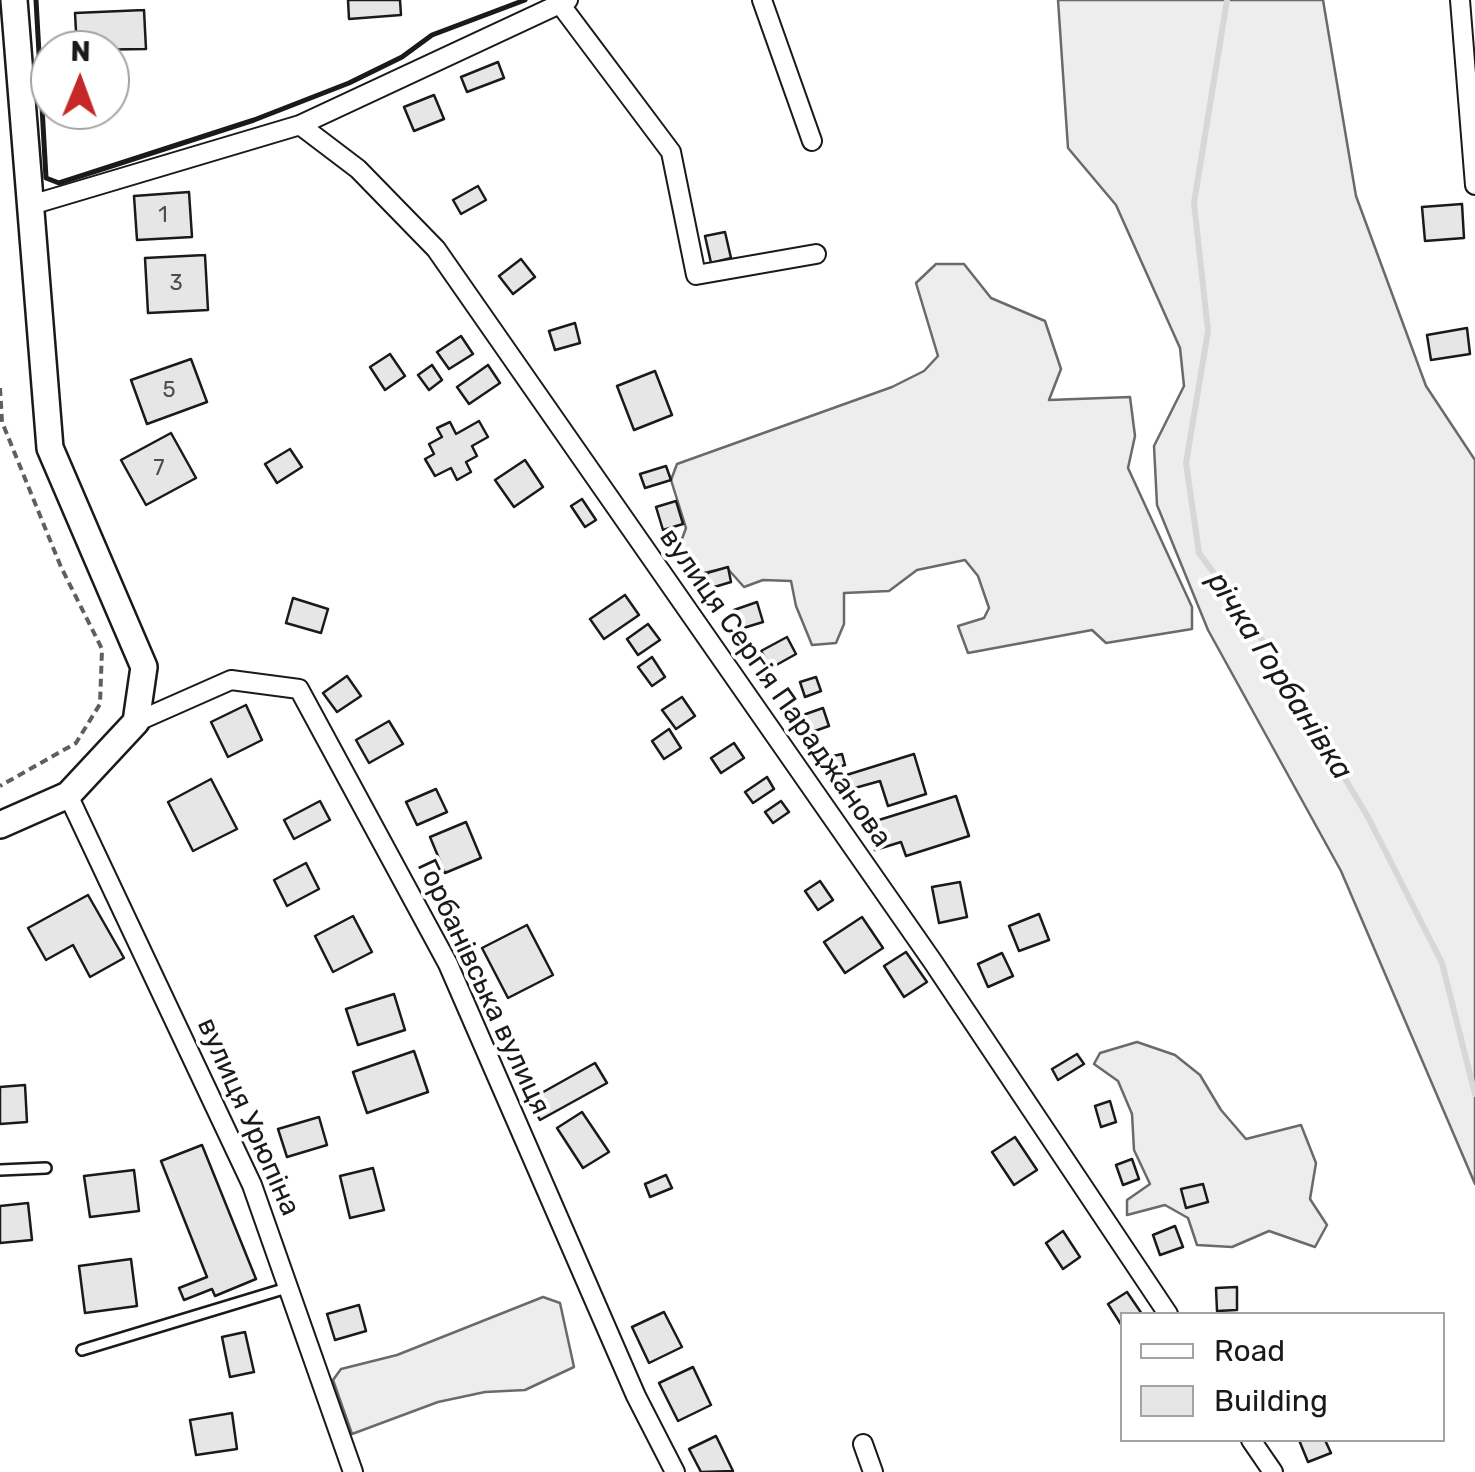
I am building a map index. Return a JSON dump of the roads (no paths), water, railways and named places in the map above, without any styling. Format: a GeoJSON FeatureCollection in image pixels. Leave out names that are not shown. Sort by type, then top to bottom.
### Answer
{"type":"FeatureCollection","features":[{"type":"Feature","properties":{"kind":"street"},"geometry":{"type":"LineString","coordinates":[[0,825],[68,796],[136,722],[144,667],[50,448],[14,0]]}},
{"type":"Feature","properties":{"kind":"street"},"geometry":{"type":"LineString","coordinates":[[762,0],[812,141]]}},
{"type":"Feature","properties":{"kind":"street"},"geometry":{"type":"LineString","coordinates":[[1460,0],[1475,185]]}},
{"type":"Feature","properties":{"kind":"street"},"geometry":{"type":"LineString","coordinates":[[31,205],[300,125],[564,2],[671,152],[696,275],[816,254]]}},
{"type":"Feature","properties":{"kind":"street","name":"вулиця Сергія Параджанова"},"geometry":{"type":"LineString","coordinates":[[300,125],[358,168],[436,249],[933,962],[1167,1312]]}},
{"type":"Feature","properties":{"kind":"street","name":"Горбанівська вулиця"},"geometry":{"type":"LineString","coordinates":[[136,722],[232,680],[299,689],[448,964],[636,1396],[675,1472]]}},
{"type":"Feature","properties":{"kind":"street","name":"вулиця Урюпіна"},"geometry":{"type":"LineString","coordinates":[[68,796],[252,1185],[291,1286],[352,1472]]}},
{"type":"Feature","properties":{"kind":"street"},"geometry":{"type":"LineString","coordinates":[[1253,1442],[1273,1472]]}},
{"type":"Feature","properties":{"kind":"street"},"geometry":{"type":"LineString","coordinates":[[863,1444],[873,1472]]}},
{"type":"Feature","properties":{"kind":"lane"},"geometry":{"type":"LineString","coordinates":[[0,1170],[46,1168]]}},
{"type":"Feature","properties":{"kind":"lane"},"geometry":{"type":"LineString","coordinates":[[82,1350],[291,1286]]}},
{"type":"Feature","properties":{"kind":"waterway","name":"річка Горбанівка"},"geometry":{"type":"LineString","coordinates":[[1227,0],[1194,203],[1208,331],[1186,463],[1199,553],[1256,630],[1368,817],[1442,963],[1475,1094]]}}]}
